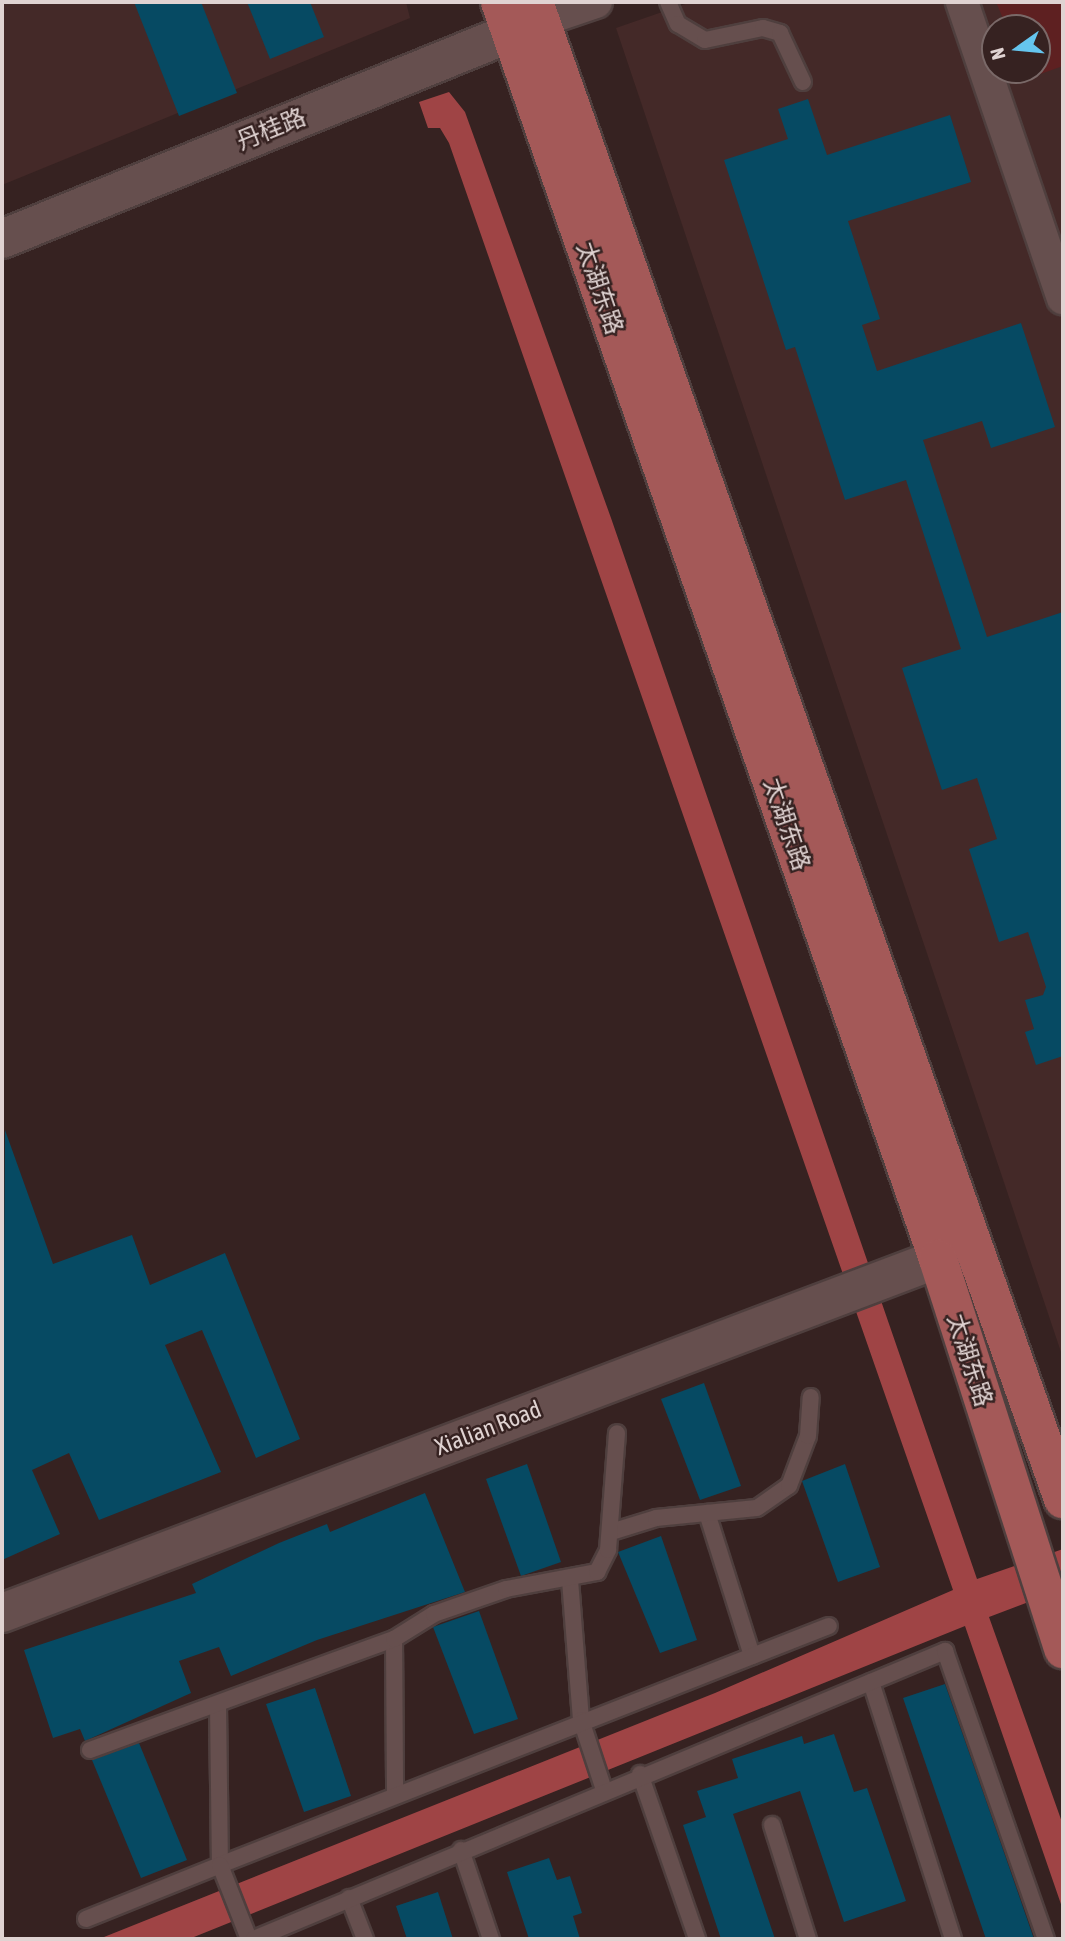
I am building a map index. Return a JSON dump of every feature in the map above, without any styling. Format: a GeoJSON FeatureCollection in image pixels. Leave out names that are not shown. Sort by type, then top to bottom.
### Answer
{"type":"FeatureCollection","features":[{"type":"Feature","properties":{"kind":"main road","name":"太湖东路"},"geometry":{"type":"LineString","coordinates":[[521,14],[975,1245],[1063,1499]]}},
{"type":"Feature","properties":{"kind":"main road","name":"太湖东路"},"geometry":{"type":"LineString","coordinates":[[521,14],[938,1259],[1063,1649]]}},
{"type":"Feature","properties":{"kind":"street"},"geometry":{"type":"LineString","coordinates":[[521,14],[596,2]]}},
{"type":"Feature","properties":{"kind":"street"},"geometry":{"type":"LineString","coordinates":[[962,2],[1063,298]]}},
{"type":"Feature","properties":{"kind":"street","name":"丹桂路"},"geometry":{"type":"LineString","coordinates":[[2,239],[521,14]]}},
{"type":"Feature","properties":{"kind":"street","name":"Xialian Road"},"geometry":{"type":"LineString","coordinates":[[2,1613],[975,1245]]}},
{"type":"Feature","properties":{"kind":"lane"},"geometry":{"type":"LineString","coordinates":[[668,2],[678,24],[698,38],[763,28],[780,33],[803,82]]}},
{"type":"Feature","properties":{"kind":"lane"},"geometry":{"type":"LineString","coordinates":[[611,1532],[656,1518],[757,1508],[789,1486],[808,1436],[811,1397]]}},
{"type":"Feature","properties":{"kind":"lane"},"geometry":{"type":"LineString","coordinates":[[90,1750],[394,1639],[434,1614],[506,1589],[570,1580],[597,1573],[611,1532],[618,1433]]}},
{"type":"Feature","properties":{"kind":"lane"},"geometry":{"type":"LineString","coordinates":[[707,1513],[752,1656]]}},
{"type":"Feature","properties":{"kind":"lane"},"geometry":{"type":"LineString","coordinates":[[570,1580],[581,1720],[602,1784]]}},
{"type":"Feature","properties":{"kind":"lane"},"geometry":{"type":"LineString","coordinates":[[86,1919],[223,1872],[395,1791],[829,1626]]}},
{"type":"Feature","properties":{"kind":"lane"},"geometry":{"type":"LineString","coordinates":[[394,1639],[395,1791]]}},
{"type":"Feature","properties":{"kind":"lane"},"geometry":{"type":"LineString","coordinates":[[254,1939],[461,1850],[602,1784],[640,1774],[945,1651],[1046,1939]]}},
{"type":"Feature","properties":{"kind":"lane"},"geometry":{"type":"LineString","coordinates":[[871,1682],[953,1939]]}},
{"type":"Feature","properties":{"kind":"lane"},"geometry":{"type":"LineString","coordinates":[[218,1705],[223,1872],[246,1932]]}},
{"type":"Feature","properties":{"kind":"lane"},"geometry":{"type":"LineString","coordinates":[[640,1774],[697,1939]]}},
{"type":"Feature","properties":{"kind":"lane"},"geometry":{"type":"LineString","coordinates":[[772,1825],[808,1939]]}},
{"type":"Feature","properties":{"kind":"lane"},"geometry":{"type":"LineString","coordinates":[[461,1850],[491,1939]]}},
{"type":"Feature","properties":{"kind":"lane"},"geometry":{"type":"LineString","coordinates":[[349,1898],[365,1939]]}},
{"type":"Feature","properties":{"kind":"shaded area"},"geometry":{"type":"Polygon","coordinates":[[[2,2],[406,2],[410,18],[2,185],[2,2]]]}},
{"type":"Feature","properties":{"kind":"shaded area"},"geometry":{"type":"Polygon","coordinates":[[[691,2],[1063,2],[1063,1358],[616,28],[691,2]]]}},
{"type":"Feature","properties":{"kind":"shaded area"},"geometry":{"type":"Polygon","coordinates":[[[996,2],[1063,2],[1063,66],[1051,70],[1051,14],[1001,14],[996,2]]]}},
{"type":"Feature","properties":{"kind":"shaded area"},"geometry":{"type":"Polygon","coordinates":[[[449,92],[465,112],[611,518],[977,1579],[1063,1549],[1063,1589],[989,1617],[1063,1825],[1063,1910],[965,1626],[189,1939],[99,1939],[715,1693],[953,1590],[449,143],[440,128],[428,128],[419,102],[449,92]]]}},
{"type":"Feature","properties":{"kind":"building"},"geometry":{"type":"Polygon","coordinates":[[[134,2],[201,2],[237,93],[179,116],[134,2]]]}},
{"type":"Feature","properties":{"kind":"building"},"geometry":{"type":"Polygon","coordinates":[[[247,2],[310,2],[324,37],[270,59],[247,2]]]}},
{"type":"Feature","properties":{"kind":"building"},"geometry":{"type":"Polygon","coordinates":[[[808,99],[827,155],[950,115],[971,182],[848,221],[880,319],[862,325],[877,371],[1021,323],[1055,427],[991,448],[982,421],[923,440],[987,637],[1063,612],[1063,1056],[1036,1065],[1025,1032],[1034,1029],[1025,1000],[1043,995],[1046,987],[1028,932],[999,942],[969,849],[997,839],[977,778],[942,790],[902,668],[961,649],[906,480],[845,500],[795,347],[786,350],[724,160],[788,139],[778,109],[808,99]]]}},
{"type":"Feature","properties":{"kind":"building"},"geometry":{"type":"Polygon","coordinates":[[[5,1130],[53,1264],[132,1235],[150,1285],[225,1253],[300,1439],[256,1458],[202,1330],[165,1345],[221,1472],[99,1520],[69,1453],[32,1470],[60,1534],[2,1560],[5,1130]]]}},
{"type":"Feature","properties":{"kind":"building"},"geometry":{"type":"Polygon","coordinates":[[[704,1383],[741,1486],[700,1500],[661,1399],[704,1383]]]}},
{"type":"Feature","properties":{"kind":"building"},"geometry":{"type":"Polygon","coordinates":[[[527,1464],[561,1562],[521,1576],[486,1479],[527,1464]]]}},
{"type":"Feature","properties":{"kind":"building"},"geometry":{"type":"Polygon","coordinates":[[[845,1464],[880,1567],[838,1582],[802,1481],[845,1464]]]}},
{"type":"Feature","properties":{"kind":"building"},"geometry":{"type":"Polygon","coordinates":[[[425,1493],[465,1592],[317,1640],[231,1676],[219,1647],[179,1661],[191,1693],[85,1741],[80,1729],[53,1738],[24,1650],[196,1593],[192,1584],[279,1543],[327,1524],[330,1532],[425,1493]]]}},
{"type":"Feature","properties":{"kind":"building"},"geometry":{"type":"Polygon","coordinates":[[[661,1536],[697,1640],[660,1653],[618,1552],[661,1536]]]}},
{"type":"Feature","properties":{"kind":"building"},"geometry":{"type":"Polygon","coordinates":[[[479,1611],[518,1719],[474,1734],[433,1627],[479,1611]]]}},
{"type":"Feature","properties":{"kind":"building"},"geometry":{"type":"Polygon","coordinates":[[[945,1684],[1034,1939],[986,1939],[903,1698],[945,1684]]]}},
{"type":"Feature","properties":{"kind":"building"},"geometry":{"type":"Polygon","coordinates":[[[315,1688],[351,1796],[304,1812],[266,1704],[315,1688]]]}},
{"type":"Feature","properties":{"kind":"building"},"geometry":{"type":"Polygon","coordinates":[[[834,1734],[854,1792],[867,1788],[906,1901],[844,1922],[800,1791],[733,1814],[775,1939],[721,1939],[683,1825],[706,1817],[697,1791],[738,1778],[732,1759],[802,1736],[804,1744],[834,1734]]]}},
{"type":"Feature","properties":{"kind":"building"},"geometry":{"type":"Polygon","coordinates":[[[139,1743],[187,1860],[141,1878],[92,1760],[139,1743]]]}},
{"type":"Feature","properties":{"kind":"building"},"geometry":{"type":"Polygon","coordinates":[[[549,1858],[557,1880],[570,1876],[582,1913],[573,1916],[580,1939],[529,1939],[507,1872],[549,1858]]]}},
{"type":"Feature","properties":{"kind":"building"},"geometry":{"type":"Polygon","coordinates":[[[438,1892],[453,1939],[407,1939],[396,1906],[438,1892]]]}}]}
